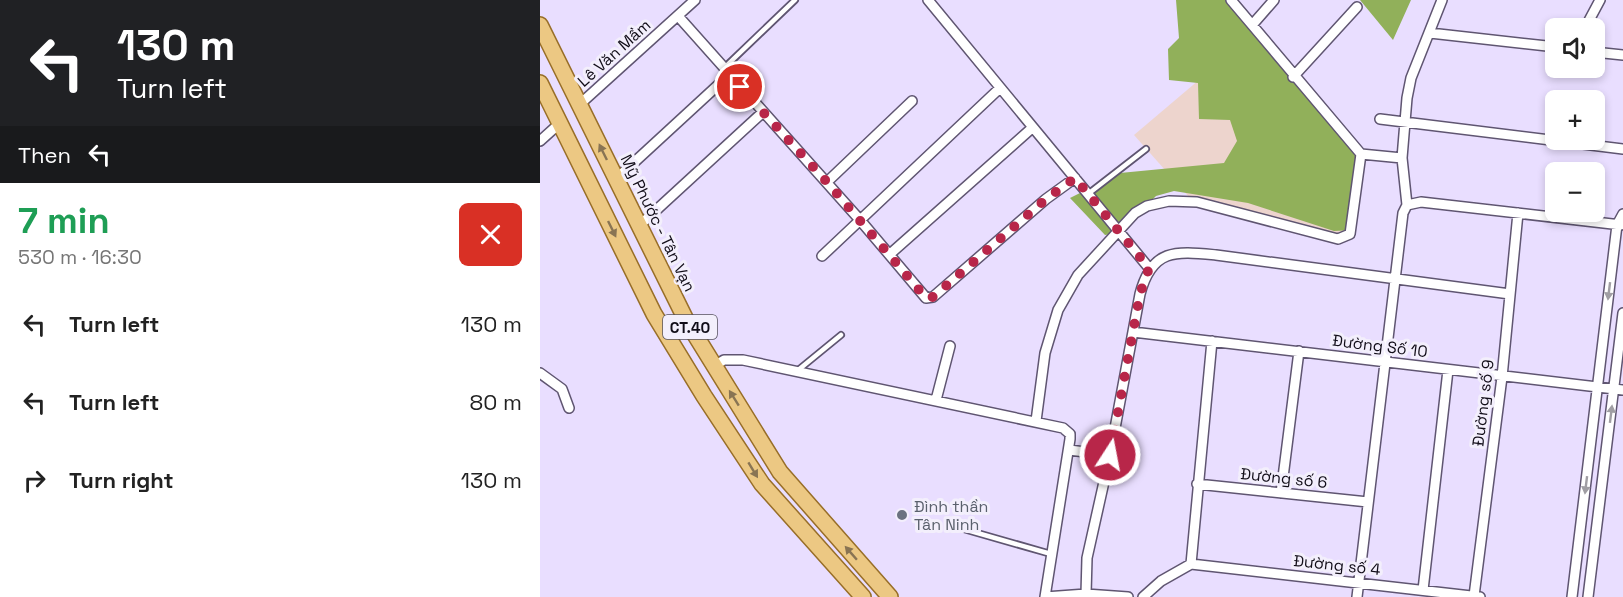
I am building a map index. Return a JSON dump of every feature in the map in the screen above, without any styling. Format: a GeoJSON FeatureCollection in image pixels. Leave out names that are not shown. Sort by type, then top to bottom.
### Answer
{"type":"FeatureCollection","features":[{"type":"Feature","properties":{"kind":"main road","name":"Mỹ Phước - Tân Vạn"},"geometry":{"type":"LineString","coordinates":[[540,25],[686,320],[714,366],[780,472],[890,597]]}},
{"type":"Feature","properties":{"kind":"main road","name":"CT.40"},"geometry":{"type":"LineString","coordinates":[[540,83],[654,314],[704,396],[762,484],[863,597]]}},
{"type":"Feature","properties":{"kind":"street","name":"Lê Văn Mầm"},"geometry":{"type":"LineString","coordinates":[[579,105],[695,0]]}},
{"type":"Feature","properties":{"kind":"street"},"geometry":{"type":"LineString","coordinates":[[928,0],[1149,268]]}},
{"type":"Feature","properties":{"kind":"street"},"geometry":{"type":"LineString","coordinates":[[1231,0],[1253,24],[1293,77],[1361,154],[1402,158]]}},
{"type":"Feature","properties":{"kind":"street"},"geometry":{"type":"LineString","coordinates":[[1253,24],[1274,0]]}},
{"type":"Feature","properties":{"kind":"street"},"geometry":{"type":"LineString","coordinates":[[1357,597],[1403,213],[1407,206],[1402,158],[1411,78],[1442,0]]}},
{"type":"Feature","properties":{"kind":"street"},"geometry":{"type":"LineString","coordinates":[[1590,18],[1600,0]]}},
{"type":"Feature","properties":{"kind":"street"},"geometry":{"type":"LineString","coordinates":[[1293,77],[1357,7]]}},
{"type":"Feature","properties":{"kind":"street"},"geometry":{"type":"LineString","coordinates":[[678,16],[827,182],[926,298],[933,297],[1038,206],[1075,178]]}},
{"type":"Feature","properties":{"kind":"street"},"geometry":{"type":"LineString","coordinates":[[1430,33],[1545,46]]}},
{"type":"Feature","properties":{"kind":"street"},"geometry":{"type":"LineString","coordinates":[[1605,53],[1623,55]]}},
{"type":"Feature","properties":{"kind":"street"},"geometry":{"type":"LineString","coordinates":[[616,179],[726,72]]}},
{"type":"Feature","properties":{"kind":"street"},"geometry":{"type":"LineString","coordinates":[[822,256],[1000,88]]}},
{"type":"Feature","properties":{"kind":"street"},"geometry":{"type":"LineString","coordinates":[[827,182],[912,101]]}},
{"type":"Feature","properties":{"kind":"street"},"geometry":{"type":"LineString","coordinates":[[640,225],[763,111]]}},
{"type":"Feature","properties":{"kind":"street"},"geometry":{"type":"LineString","coordinates":[[1380,119],[1623,149]]}},
{"type":"Feature","properties":{"kind":"street"},"geometry":{"type":"LineString","coordinates":[[540,141],[560,123]]}},
{"type":"Feature","properties":{"kind":"street"},"geometry":{"type":"LineString","coordinates":[[890,254],[1032,128]]}},
{"type":"Feature","properties":{"kind":"street"},"geometry":{"type":"LineString","coordinates":[[1036,421],[1045,353],[1058,310],[1078,275],[1135,213],[1147,206],[1169,201],[1197,201],[1338,238],[1347,237],[1350,234],[1355,214],[1361,154]]}},
{"type":"Feature","properties":{"kind":"street"},"geometry":{"type":"LineString","coordinates":[[1407,206],[1421,202],[1620,225]]}},
{"type":"Feature","properties":{"kind":"street","name":"Đường số 9"},"geometry":{"type":"LineString","coordinates":[[1474,596],[1502,377],[1518,213]]}},
{"type":"Feature","properties":{"kind":"street"},"geometry":{"type":"LineString","coordinates":[[1572,597],[1597,388],[1623,214]]}},
{"type":"Feature","properties":{"kind":"street"},"geometry":{"type":"LineString","coordinates":[[1086,594],[1087,558],[1110,455],[1143,284],[1149,268],[1160,258],[1180,251],[1510,294]]}},
{"type":"Feature","properties":{"kind":"street"},"geometry":{"type":"LineString","coordinates":[[1588,597],[1618,390],[1623,313]]}},
{"type":"Feature","properties":{"kind":"street","name":"Đường Số 10"},"geometry":{"type":"LineString","coordinates":[[1133,332],[1618,390]]}},
{"type":"Feature","properties":{"kind":"street"},"geometry":{"type":"LineString","coordinates":[[1143,597],[1161,581],[1191,564],[1212,341]]}},
{"type":"Feature","properties":{"kind":"street"},"geometry":{"type":"LineString","coordinates":[[936,400],[950,346]]}},
{"type":"Feature","properties":{"kind":"street"},"geometry":{"type":"LineString","coordinates":[[1281,493],[1299,351]]}},
{"type":"Feature","properties":{"kind":"street"},"geometry":{"type":"LineString","coordinates":[[714,366],[732,358],[1063,428],[1070,434],[1069,450],[1045,597],[1086,594],[1128,597]]}},
{"type":"Feature","properties":{"kind":"street"},"geometry":{"type":"LineString","coordinates":[[1423,590],[1448,370]]}},
{"type":"Feature","properties":{"kind":"street"},"geometry":{"type":"LineString","coordinates":[[540,373],[562,389],[569,408]]}},
{"type":"Feature","properties":{"kind":"street"},"geometry":{"type":"LineString","coordinates":[[1069,450],[1110,455]]}},
{"type":"Feature","properties":{"kind":"street","name":"Đường số 6"},"geometry":{"type":"LineString","coordinates":[[1197,484],[1368,502]]}},
{"type":"Feature","properties":{"kind":"street","name":"Đường số 4"},"geometry":{"type":"LineString","coordinates":[[1191,564],[1480,597]]}},
{"type":"Feature","properties":{"kind":"lane"},"geometry":{"type":"LineString","coordinates":[[726,72],[795,0]]}},
{"type":"Feature","properties":{"kind":"lane"},"geometry":{"type":"LineString","coordinates":[[1088,194],[1146,149]]}},
{"type":"Feature","properties":{"kind":"lane"},"geometry":{"type":"LineString","coordinates":[[797,371],[841,335]]}},
{"type":"Feature","properties":{"kind":"lane"},"geometry":{"type":"LineString","coordinates":[[953,526],[1052,554]]}},
{"type":"Feature","properties":{"kind":"shaded area"},"geometry":{"type":"Polygon","coordinates":[[[1252,35],[1348,232],[1342,235],[1189,197],[1134,135],[1252,35]]]}},
{"type":"Feature","properties":{"kind":"green space"},"geometry":{"type":"Polygon","coordinates":[[[1176,0],[1226,0],[1361,154],[1354,230],[1334,231],[1248,203],[1174,191],[1156,196],[1119,233],[1105,235],[1070,198],[1120,173],[1224,163],[1237,141],[1230,120],[1199,119],[1198,83],[1169,80],[1168,49],[1179,38],[1176,0]]]}},
{"type":"Feature","properties":{"kind":"green space"},"geometry":{"type":"Polygon","coordinates":[[[1360,0],[1411,0],[1393,40],[1360,0]]]}},
{"type":"Feature","properties":{"kind":"place","name":"Đình thần Tân Ninh"},"geometry":{"type":"Point","coordinates":[902,515]}},
{"type":"Feature","properties":{"kind":"route"},"geometry":{"type":"LineString","coordinates":[[740,87],[827,182],[926,298],[933,297],[1046,199],[1075,178],[1149,268],[1140,294],[1110,455]]}}]}
